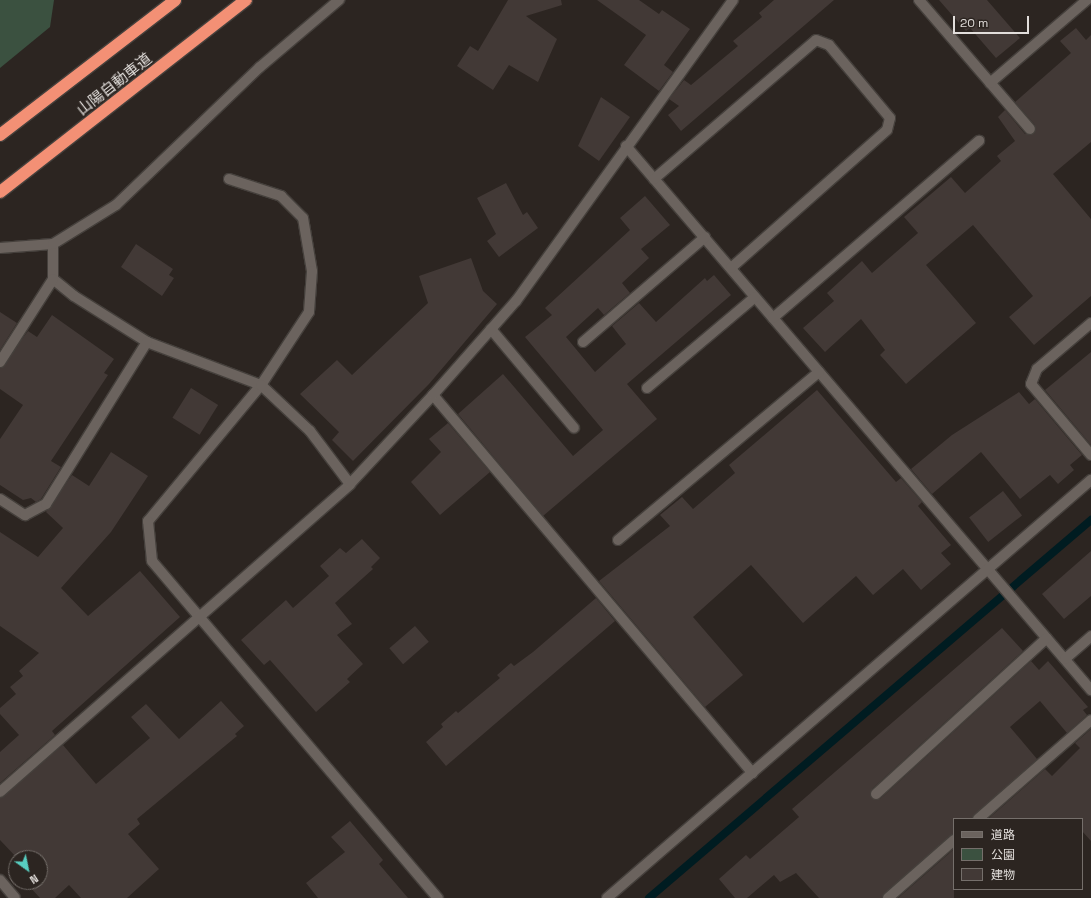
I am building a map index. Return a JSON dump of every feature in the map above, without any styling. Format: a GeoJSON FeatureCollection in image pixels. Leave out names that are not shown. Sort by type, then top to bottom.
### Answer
{"type":"FeatureCollection","features":[{"type":"Feature","properties":{"kind":"highway","name":"山陽自動車道"},"geometry":{"type":"LineString","coordinates":[[0,135],[175,0]]}},
{"type":"Feature","properties":{"kind":"highway","name":"山陽自動車道"},"geometry":{"type":"LineString","coordinates":[[0,192],[47,157],[246,0]]}},
{"type":"Feature","properties":{"kind":"street"},"geometry":{"type":"LineString","coordinates":[[1,245],[53,244],[116,205],[260,67],[339,0]]}},
{"type":"Feature","properties":{"kind":"street"},"geometry":{"type":"LineString","coordinates":[[0,792],[198,620],[350,484],[433,395],[516,301],[626,146],[733,0]]}},
{"type":"Feature","properties":{"kind":"street"},"geometry":{"type":"LineString","coordinates":[[990,83],[1087,0]]}},
{"type":"Feature","properties":{"kind":"street"},"geometry":{"type":"LineString","coordinates":[[922,1],[1030,129]]}},
{"type":"Feature","properties":{"kind":"street"},"geometry":{"type":"LineString","coordinates":[[654,179],[816,40],[829,45],[890,118],[887,130],[731,268]]}},
{"type":"Feature","properties":{"kind":"street"},"geometry":{"type":"LineString","coordinates":[[773,318],[979,141]]}},
{"type":"Feature","properties":{"kind":"street"},"geometry":{"type":"LineString","coordinates":[[626,146],[1015,599],[1091,690]]}},
{"type":"Feature","properties":{"kind":"street"},"geometry":{"type":"LineString","coordinates":[[229,179],[280,196],[302,218],[312,271],[309,312],[260,385],[148,521],[152,561],[198,620],[438,898]]}},
{"type":"Feature","properties":{"kind":"street"},"geometry":{"type":"LineString","coordinates":[[583,342],[705,237]]}},
{"type":"Feature","properties":{"kind":"street"},"geometry":{"type":"LineString","coordinates":[[0,362],[53,279],[53,244]]}},
{"type":"Feature","properties":{"kind":"street"},"geometry":{"type":"LineString","coordinates":[[53,279],[74,296],[147,342],[260,385],[310,431],[350,484]]}},
{"type":"Feature","properties":{"kind":"street"},"geometry":{"type":"LineString","coordinates":[[647,388],[755,296]]}},
{"type":"Feature","properties":{"kind":"street"},"geometry":{"type":"LineString","coordinates":[[1091,323],[1037,369],[1031,384],[1091,455]]}},
{"type":"Feature","properties":{"kind":"street"},"geometry":{"type":"LineString","coordinates":[[491,329],[574,428]]}},
{"type":"Feature","properties":{"kind":"street"},"geometry":{"type":"LineString","coordinates":[[0,499],[25,514],[46,504],[147,342]]}},
{"type":"Feature","properties":{"kind":"street"},"geometry":{"type":"LineString","coordinates":[[618,540],[819,372]]}},
{"type":"Feature","properties":{"kind":"street"},"geometry":{"type":"LineString","coordinates":[[433,395],[752,773]]}},
{"type":"Feature","properties":{"kind":"street"},"geometry":{"type":"LineString","coordinates":[[607,898],[989,570],[1091,480]]}},
{"type":"Feature","properties":{"kind":"street"},"geometry":{"type":"LineString","coordinates":[[1065,659],[1091,636]]}},
{"type":"Feature","properties":{"kind":"street"},"geometry":{"type":"LineString","coordinates":[[876,794],[1047,638]]}},
{"type":"Feature","properties":{"kind":"street"},"geometry":{"type":"LineString","coordinates":[[979,818],[1091,720]]}},
{"type":"Feature","properties":{"kind":"street"},"geometry":{"type":"LineString","coordinates":[[888,898],[953,841]]}},
{"type":"Feature","properties":{"kind":"street"},"geometry":{"type":"LineString","coordinates":[[0,880],[15,898]]}},
{"type":"Feature","properties":{"kind":"green space"},"geometry":{"type":"Polygon","coordinates":[[[0,0],[54,0],[50,27],[0,68],[0,0]]]}},
{"type":"Feature","properties":{"kind":"building"},"geometry":{"type":"Polygon","coordinates":[[[508,0],[561,0],[562,5],[526,16],[557,39],[538,82],[509,65],[493,90],[457,66],[470,46],[478,51],[508,0]]]}},
{"type":"Feature","properties":{"kind":"building"},"geometry":{"type":"Polygon","coordinates":[[[597,0],[639,0],[659,14],[662,10],[690,29],[664,65],[673,72],[659,91],[624,65],[646,35],[597,0]]]}},
{"type":"Feature","properties":{"kind":"building"},"geometry":{"type":"Polygon","coordinates":[[[774,0],[834,0],[681,131],[668,115],[679,106],[669,99],[684,80],[691,85],[738,46],[733,41],[762,17],[759,13],[774,0]]]}},
{"type":"Feature","properties":{"kind":"building"},"geometry":{"type":"Polygon","coordinates":[[[939,0],[987,0],[1020,38],[996,58],[970,28],[966,31],[939,0]]]}},
{"type":"Feature","properties":{"kind":"building"},"geometry":{"type":"Polygon","coordinates":[[[1076,28],[1086,40],[1091,35],[1091,142],[1053,174],[1091,219],[1091,296],[1034,345],[1009,317],[1033,296],[973,225],[926,265],[976,323],[906,384],[880,355],[885,350],[861,319],[825,352],[803,328],[834,301],[827,293],[862,261],[872,273],[918,233],[904,217],[951,177],[965,193],[1001,161],[997,156],[1015,141],[998,117],[1005,110],[1025,134],[1034,134],[1035,125],[1015,102],[1071,53],[1060,41],[1076,28]]]}},
{"type":"Feature","properties":{"kind":"building"},"geometry":{"type":"Polygon","coordinates":[[[601,97],[630,117],[599,161],[578,146],[601,97]]]}},
{"type":"Feature","properties":{"kind":"building"},"geometry":{"type":"Polygon","coordinates":[[[506,183],[523,215],[527,212],[538,228],[499,257],[487,241],[496,234],[477,198],[506,183]]]}},
{"type":"Feature","properties":{"kind":"building"},"geometry":{"type":"Polygon","coordinates":[[[645,196],[670,225],[641,249],[649,258],[622,283],[630,293],[604,315],[598,308],[566,337],[595,372],[626,344],[612,326],[639,303],[656,322],[705,278],[707,281],[714,275],[731,295],[627,384],[657,419],[543,516],[458,414],[503,374],[573,456],[603,430],[525,337],[552,315],[545,308],[630,230],[620,218],[645,196]]]}},
{"type":"Feature","properties":{"kind":"building"},"geometry":{"type":"Polygon","coordinates":[[[136,244],[173,269],[169,275],[174,278],[162,296],[121,267],[136,244]]]}},
{"type":"Feature","properties":{"kind":"building"},"geometry":{"type":"Polygon","coordinates":[[[471,258],[483,291],[497,304],[429,384],[353,461],[332,440],[339,432],[300,394],[337,360],[352,375],[428,303],[419,276],[471,258]]]}},
{"type":"Feature","properties":{"kind":"building"},"geometry":{"type":"Polygon","coordinates":[[[0,312],[17,323],[0,350],[0,312]]]}},
{"type":"Feature","properties":{"kind":"building"},"geometry":{"type":"Polygon","coordinates":[[[52,315],[114,359],[104,373],[108,375],[51,461],[61,467],[41,499],[36,502],[31,498],[23,500],[0,485],[0,439],[23,405],[0,389],[0,368],[28,331],[37,337],[52,315]]]}},
{"type":"Feature","properties":{"kind":"building"},"geometry":{"type":"Polygon","coordinates":[[[1091,352],[1091,445],[1045,390],[1091,352]]]}},
{"type":"Feature","properties":{"kind":"building"},"geometry":{"type":"Polygon","coordinates":[[[191,388],[218,405],[200,435],[172,418],[191,388]]]}},
{"type":"Feature","properties":{"kind":"building"},"geometry":{"type":"Polygon","coordinates":[[[817,390],[896,482],[901,478],[922,502],[918,506],[951,545],[941,553],[951,564],[921,590],[903,569],[873,595],[856,576],[803,623],[751,565],[693,617],[743,675],[705,707],[599,581],[670,526],[660,515],[682,497],[693,509],[735,473],[729,465],[817,390]]]}},
{"type":"Feature","properties":{"kind":"building"},"geometry":{"type":"Polygon","coordinates":[[[1019,392],[1029,404],[1035,399],[1082,455],[1070,465],[1074,470],[1058,484],[1050,475],[1020,499],[981,452],[932,494],[911,469],[952,435],[1019,392]]]}},
{"type":"Feature","properties":{"kind":"building"},"geometry":{"type":"Polygon","coordinates":[[[448,423],[490,472],[440,515],[411,482],[441,452],[429,439],[448,423]]]}},
{"type":"Feature","properties":{"kind":"building"},"geometry":{"type":"Polygon","coordinates":[[[111,452],[148,476],[111,532],[61,588],[88,616],[140,571],[180,617],[52,731],[55,735],[0,783],[0,752],[19,735],[0,714],[0,708],[16,694],[10,687],[23,676],[19,671],[39,653],[0,626],[0,532],[38,557],[63,528],[46,512],[72,475],[89,486],[111,452]]]}},
{"type":"Feature","properties":{"kind":"building"},"geometry":{"type":"Polygon","coordinates":[[[1003,491],[1022,515],[988,542],[969,517],[1003,491]]]}},
{"type":"Feature","properties":{"kind":"building"},"geometry":{"type":"Polygon","coordinates":[[[362,539],[380,558],[371,567],[373,569],[335,603],[352,624],[337,635],[363,664],[347,679],[350,682],[316,712],[270,660],[264,665],[241,640],[286,600],[293,608],[329,576],[320,566],[340,548],[346,553],[362,539]]]}},
{"type":"Feature","properties":{"kind":"building"},"geometry":{"type":"Polygon","coordinates":[[[1091,551],[1091,596],[1064,619],[1042,594],[1091,551]]]}},
{"type":"Feature","properties":{"kind":"building"},"geometry":{"type":"Polygon","coordinates":[[[596,598],[615,621],[446,766],[426,742],[443,727],[441,724],[456,711],[458,713],[500,678],[497,675],[511,663],[514,666],[533,652],[596,598]]]}},
{"type":"Feature","properties":{"kind":"building"},"geometry":{"type":"Polygon","coordinates":[[[415,626],[429,642],[403,664],[389,648],[415,626]]]}},
{"type":"Feature","properties":{"kind":"building"},"geometry":{"type":"Polygon","coordinates":[[[1002,628],[1023,651],[872,789],[872,799],[880,799],[1031,661],[1039,670],[1048,661],[1088,707],[1083,710],[1087,715],[1067,733],[1040,701],[1010,727],[1037,759],[973,818],[953,818],[953,835],[882,898],[819,898],[796,873],[780,882],[774,875],[747,898],[735,898],[719,879],[746,855],[750,859],[799,817],[792,809],[1002,628]]]}},
{"type":"Feature","properties":{"kind":"building"},"geometry":{"type":"Polygon","coordinates":[[[221,701],[244,726],[235,734],[237,736],[137,819],[140,824],[128,834],[159,869],[127,898],[81,898],[69,885],[55,898],[40,898],[33,890],[48,890],[48,850],[9,850],[0,840],[0,798],[63,745],[96,784],[150,738],[131,717],[146,704],[179,739],[221,701]]]}},
{"type":"Feature","properties":{"kind":"building"},"geometry":{"type":"Polygon","coordinates":[[[1091,729],[1091,841],[1083,832],[1083,818],[989,818],[1045,769],[1052,776],[1080,748],[1075,743],[1091,729]]]}},
{"type":"Feature","properties":{"kind":"building"},"geometry":{"type":"Polygon","coordinates":[[[350,821],[383,860],[379,864],[408,898],[318,898],[306,883],[345,852],[331,837],[350,821]]]}},
{"type":"Feature","properties":{"kind":"building"},"geometry":{"type":"Polygon","coordinates":[[[953,850],[954,898],[898,898],[953,850]]]}},
{"type":"Feature","properties":{"kind":"waterway"},"geometry":{"type":"LineString","coordinates":[[649,898],[1091,520]]}}]}
